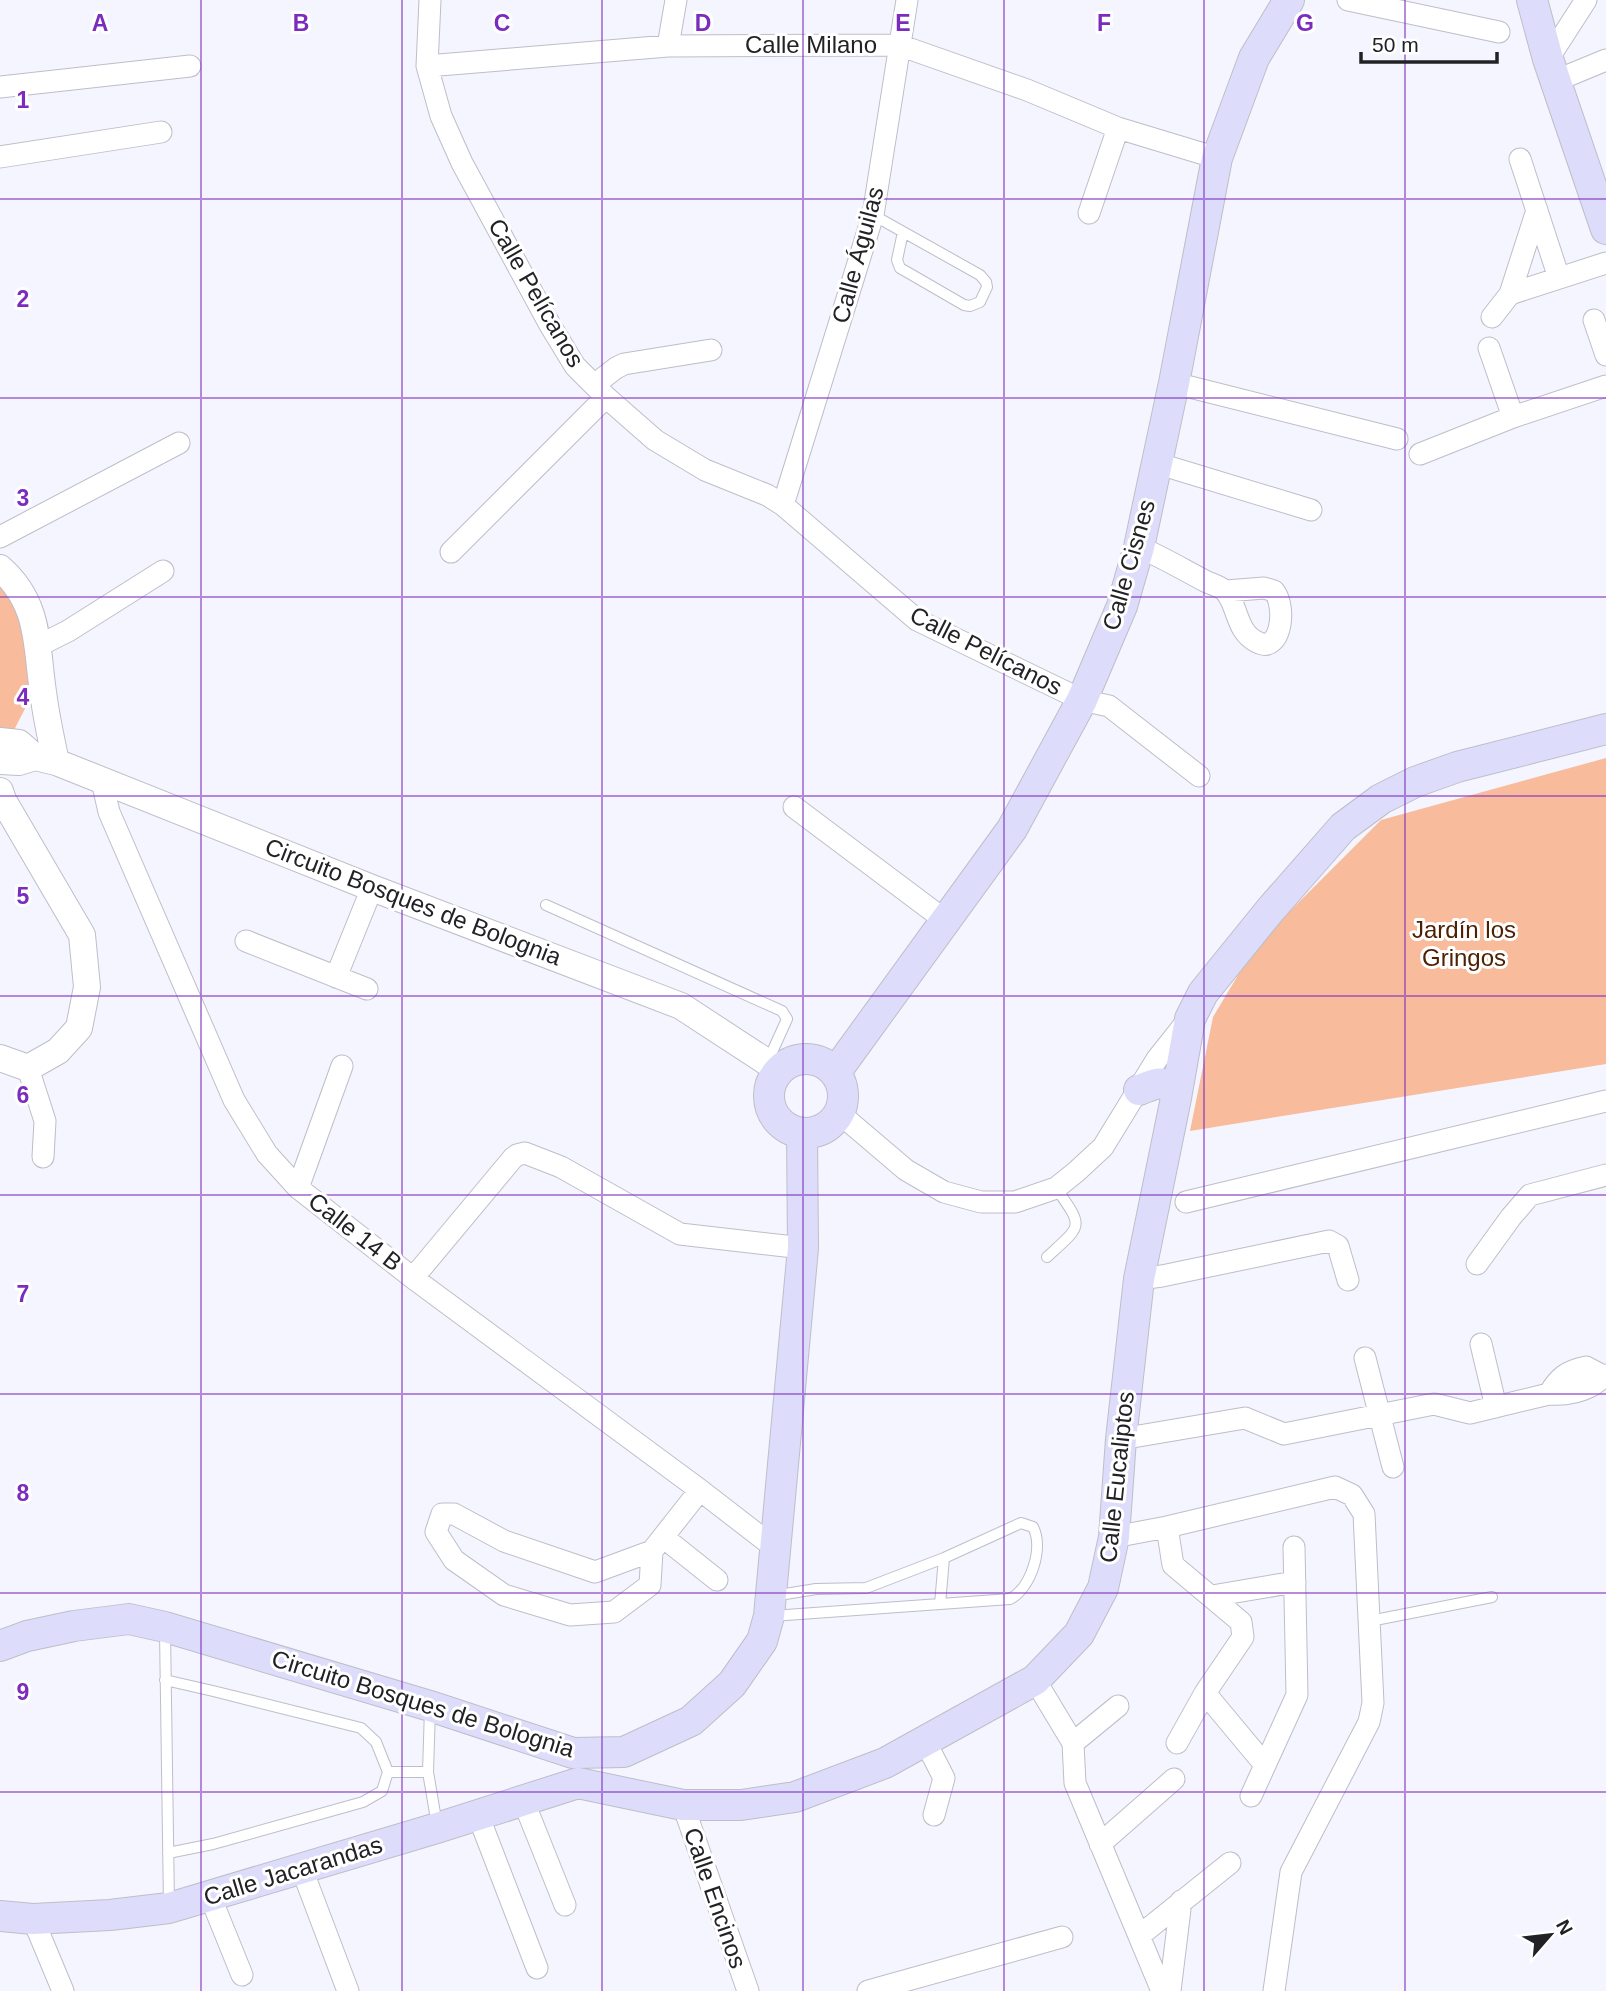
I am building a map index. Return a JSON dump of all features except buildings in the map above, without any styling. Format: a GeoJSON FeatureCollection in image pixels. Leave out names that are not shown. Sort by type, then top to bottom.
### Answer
{"type":"FeatureCollection","features":[{"type":"Feature","properties":{"kind":"main road","name":"Calle Cisnes"},"geometry":{"type":"LineString","coordinates":[[835,1073],[1012,829],[1082,700],[1122,606],[1139,547],[1174,383],[1217,158],[1254,58],[1289,0]]}},
{"type":"Feature","properties":{"kind":"main road"},"geometry":{"type":"LineString","coordinates":[[1532,0],[1552,70],[1605,223]]}},
{"type":"Feature","properties":{"kind":"main road"},"geometry":{"type":"LineString","coordinates":[[1271,909],[1278,878],[1335,815],[1373,788],[1410,769],[1451,756],[1606,716]]}},
{"type":"Feature","properties":{"kind":"main road","name":"Calle Eucaliptos"},"geometry":{"type":"LineString","coordinates":[[578,1783],[683,1805],[741,1805],[795,1797],[885,1763],[1035,1680],[1079,1634],[1103,1588],[1114,1537],[1121,1438],[1139,1279],[1190,1019],[1203,993],[1271,909],[1343,827],[1381,799],[1415,782],[1457,767],[1606,729]]}},
{"type":"Feature","properties":{"kind":"main road"},"geometry":{"type":"LineString","coordinates":[[1271,909],[1301,896],[1354,836],[1418,797],[1464,778],[1606,744]]}},
{"type":"Feature","properties":{"kind":"main road"},"geometry":{"type":"LineString","coordinates":[[809,1058],[828,1065],[835,1073],[841,1082],[843,1103],[832,1122],[823,1129],[802,1133],[779,1122],[772,1112],[769,1100],[774,1065],[809,1058]]}},
{"type":"Feature","properties":{"kind":"main road"},"geometry":{"type":"LineString","coordinates":[[1139,1090],[1158,1082],[1168,1085],[1175,1092],[1176,1098]]}},
{"type":"Feature","properties":{"kind":"main road","name":"Circuito Bosques de Bolognia"},"geometry":{"type":"LineString","coordinates":[[0,1646],[27,1636],[74,1626],[129,1619],[165,1627],[430,1706],[573,1753],[624,1752],[691,1721],[732,1684],[762,1641],[770,1606],[803,1248],[802,1133]]}},
{"type":"Feature","properties":{"kind":"main road"},"geometry":{"type":"LineString","coordinates":[[573,1753],[578,1783]]}},
{"type":"Feature","properties":{"kind":"main road","name":"Calle Jacarandas"},"geometry":{"type":"LineString","coordinates":[[0,1916],[33,1919],[110,1915],[169,1908],[438,1828],[578,1783]]}},
{"type":"Feature","properties":{"kind":"street","name":"Calle Pelícanos"},"geometry":{"type":"LineString","coordinates":[[430,0],[427,66],[441,116],[462,163],[550,326],[575,366],[655,440],[705,470],[767,495],[783,505],[917,620],[1082,700],[1109,706],[1199,776]]}},
{"type":"Feature","properties":{"kind":"street"},"geometry":{"type":"LineString","coordinates":[[668,47],[676,0]]}},
{"type":"Feature","properties":{"kind":"street","name":"Calle Águilas"},"geometry":{"type":"LineString","coordinates":[[783,505],[873,215],[907,0]]}},
{"type":"Feature","properties":{"kind":"street"},"geometry":{"type":"LineString","coordinates":[[1348,0],[1499,32]]}},
{"type":"Feature","properties":{"kind":"street"},"geometry":{"type":"LineString","coordinates":[[1552,70],[1586,0]]}},
{"type":"Feature","properties":{"kind":"street","name":"Calle Milano"},"geometry":{"type":"LineString","coordinates":[[427,66],[668,47],[899,45],[1027,90],[1118,128],[1217,158]]}},
{"type":"Feature","properties":{"kind":"street"},"geometry":{"type":"LineString","coordinates":[[1552,70],[1606,60]]}},
{"type":"Feature","properties":{"kind":"street"},"geometry":{"type":"LineString","coordinates":[[0,87],[190,66]]}},
{"type":"Feature","properties":{"kind":"street"},"geometry":{"type":"LineString","coordinates":[[1089,213],[1118,128]]}},
{"type":"Feature","properties":{"kind":"street"},"geometry":{"type":"LineString","coordinates":[[0,157],[160,132]]}},
{"type":"Feature","properties":{"kind":"street"},"geometry":{"type":"LineString","coordinates":[[1520,159],[1559,278]]}},
{"type":"Feature","properties":{"kind":"street"},"geometry":{"type":"LineString","coordinates":[[1492,317],[1510,294],[1537,210]]}},
{"type":"Feature","properties":{"kind":"street"},"geometry":{"type":"LineString","coordinates":[[1510,294],[1606,263]]}},
{"type":"Feature","properties":{"kind":"street"},"geometry":{"type":"LineString","coordinates":[[1594,320],[1606,355]]}},
{"type":"Feature","properties":{"kind":"street"},"geometry":{"type":"LineString","coordinates":[[1489,348],[1513,417]]}},
{"type":"Feature","properties":{"kind":"street"},"geometry":{"type":"LineString","coordinates":[[451,552],[600,391],[620,365],[712,350]]}},
{"type":"Feature","properties":{"kind":"street"},"geometry":{"type":"LineString","coordinates":[[1174,383],[1397,439]]}},
{"type":"Feature","properties":{"kind":"street"},"geometry":{"type":"LineString","coordinates":[[1420,454],[1513,417],[1606,386]]}},
{"type":"Feature","properties":{"kind":"street"},"geometry":{"type":"LineString","coordinates":[[0,537],[179,443]]}},
{"type":"Feature","properties":{"kind":"street"},"geometry":{"type":"LineString","coordinates":[[1156,463],[1311,510]]}},
{"type":"Feature","properties":{"kind":"street"},"geometry":{"type":"LineString","coordinates":[[1139,547],[1226,592]]}},
{"type":"Feature","properties":{"kind":"street"},"geometry":{"type":"LineString","coordinates":[[0,568],[18,586],[29,607],[38,646],[43,691],[45,759]]}},
{"type":"Feature","properties":{"kind":"street"},"geometry":{"type":"LineString","coordinates":[[38,646],[68,631],[163,571]]}},
{"type":"Feature","properties":{"kind":"street","name":"Circuito Bosques de Bolognia"},"geometry":{"type":"LineString","coordinates":[[0,741],[19,743],[45,759],[681,1006],[774,1065]]}},
{"type":"Feature","properties":{"kind":"street","name":"Circuito Bosques de Bolognia"},"geometry":{"type":"LineString","coordinates":[[0,761],[45,759]]}},
{"type":"Feature","properties":{"kind":"street","name":"Calle 14 B"},"geometry":{"type":"LineString","coordinates":[[102,781],[109,812],[234,1100],[267,1154],[298,1188],[413,1278],[775,1548]]}},
{"type":"Feature","properties":{"kind":"street"},"geometry":{"type":"LineString","coordinates":[[0,791],[82,934],[87,987],[79,1028],[58,1051],[28,1068],[0,1058]]}},
{"type":"Feature","properties":{"kind":"street"},"geometry":{"type":"LineString","coordinates":[[794,807],[946,921]]}},
{"type":"Feature","properties":{"kind":"street"},"geometry":{"type":"LineString","coordinates":[[336,977],[372,888]]}},
{"type":"Feature","properties":{"kind":"street"},"geometry":{"type":"LineString","coordinates":[[246,941],[367,989]]}},
{"type":"Feature","properties":{"kind":"street"},"geometry":{"type":"LineString","coordinates":[[839,1113],[906,1170],[944,1192],[981,1202],[1015,1202],[1056,1188],[1103,1147],[1166,1046],[1190,1019]]}},
{"type":"Feature","properties":{"kind":"street"},"geometry":{"type":"LineString","coordinates":[[298,1188],[342,1066]]}},
{"type":"Feature","properties":{"kind":"street"},"geometry":{"type":"LineString","coordinates":[[28,1068],[45,1121],[43,1157]]}},
{"type":"Feature","properties":{"kind":"street"},"geometry":{"type":"LineString","coordinates":[[1186,1202],[1606,1101]]}},
{"type":"Feature","properties":{"kind":"street"},"geometry":{"type":"LineString","coordinates":[[413,1278],[513,1158],[525,1153],[561,1167],[680,1234],[803,1248]]}},
{"type":"Feature","properties":{"kind":"street"},"geometry":{"type":"LineString","coordinates":[[1477,1264],[1530,1195],[1606,1175]]}},
{"type":"Feature","properties":{"kind":"street"},"geometry":{"type":"LineString","coordinates":[[1139,1279],[1329,1241],[1338,1246],[1348,1280]]}},
{"type":"Feature","properties":{"kind":"street"},"geometry":{"type":"LineString","coordinates":[[1481,1344],[1496,1407]]}},
{"type":"Feature","properties":{"kind":"street"},"geometry":{"type":"LineString","coordinates":[[1365,1357],[1393,1467]]}},
{"type":"Feature","properties":{"kind":"street"},"geometry":{"type":"LineString","coordinates":[[1121,1438],[1245,1419],[1284,1434],[1434,1404],[1470,1413],[1549,1394],[1579,1391],[1604,1376]]}},
{"type":"Feature","properties":{"kind":"street"},"geometry":{"type":"LineString","coordinates":[[1114,1537],[1335,1487],[1352,1495],[1364,1514],[1373,1703],[1369,1722],[1291,1872],[1274,1991]]}},
{"type":"Feature","properties":{"kind":"street"},"geometry":{"type":"LineString","coordinates":[[657,1544],[650,1585],[614,1612],[570,1615],[504,1595],[454,1560],[436,1532],[442,1514],[454,1514],[505,1541],[595,1572],[657,1544],[700,1490]]}},
{"type":"Feature","properties":{"kind":"street"},"geometry":{"type":"LineString","coordinates":[[1167,1527],[1173,1565],[1241,1622],[1243,1637],[1205,1693],[1177,1743]]}},
{"type":"Feature","properties":{"kind":"street"},"geometry":{"type":"LineString","coordinates":[[657,1544],[718,1580]]}},
{"type":"Feature","properties":{"kind":"street"},"geometry":{"type":"LineString","coordinates":[[1251,1796],[1297,1696],[1294,1547]]}},
{"type":"Feature","properties":{"kind":"street"},"geometry":{"type":"LineString","coordinates":[[1212,1596],[1295,1582]]}},
{"type":"Feature","properties":{"kind":"street"},"geometry":{"type":"LineString","coordinates":[[1035,1680],[1073,1743],[1075,1783],[1162,1991]]}},
{"type":"Feature","properties":{"kind":"street"},"geometry":{"type":"LineString","coordinates":[[1205,1693],[1265,1765]]}},
{"type":"Feature","properties":{"kind":"street"},"geometry":{"type":"LineString","coordinates":[[1073,1743],[1118,1706]]}},
{"type":"Feature","properties":{"kind":"street"},"geometry":{"type":"LineString","coordinates":[[925,1741],[944,1778],[934,1815]]}},
{"type":"Feature","properties":{"kind":"street"},"geometry":{"type":"LineString","coordinates":[[1100,1844],[1174,1779]]}},
{"type":"Feature","properties":{"kind":"street"},"geometry":{"type":"LineString","coordinates":[[523,1800],[565,1905]]}},
{"type":"Feature","properties":{"kind":"street","name":"Calle Encinos"},"geometry":{"type":"LineString","coordinates":[[683,1805],[748,1991]]}},
{"type":"Feature","properties":{"kind":"street"},"geometry":{"type":"LineString","coordinates":[[478,1815],[537,1968]]}},
{"type":"Feature","properties":{"kind":"street"},"geometry":{"type":"LineString","coordinates":[[1139,1936],[1230,1863]]}},
{"type":"Feature","properties":{"kind":"street"},"geometry":{"type":"LineString","coordinates":[[300,1869],[348,1991]]}},
{"type":"Feature","properties":{"kind":"street"},"geometry":{"type":"LineString","coordinates":[[210,1896],[242,1975]]}},
{"type":"Feature","properties":{"kind":"street"},"geometry":{"type":"LineString","coordinates":[[1170,1991],[1181,1901]]}},
{"type":"Feature","properties":{"kind":"street"},"geometry":{"type":"LineString","coordinates":[[33,1919],[63,1991]]}},
{"type":"Feature","properties":{"kind":"street"},"geometry":{"type":"LineString","coordinates":[[867,1991],[1062,1937]]}},
{"type":"Feature","properties":{"kind":"lane"},"geometry":{"type":"LineString","coordinates":[[873,215],[903,232],[983,278],[986,287],[981,302],[964,305],[900,268],[897,260],[903,232]]}},
{"type":"Feature","properties":{"kind":"lane"},"geometry":{"type":"LineString","coordinates":[[546,905],[782,1011],[787,1019],[774,1065]]}},
{"type":"Feature","properties":{"kind":"lane"},"geometry":{"type":"LineString","coordinates":[[1047,1257],[1073,1234],[1077,1225],[1075,1216],[1056,1188]]}},
{"type":"Feature","properties":{"kind":"lane"},"geometry":{"type":"LineString","coordinates":[[1021,1523],[1033,1527],[1037,1536],[1033,1567],[1023,1588],[1015,1597],[1004,1600],[940,1604],[770,1606],[816,1589],[866,1588],[944,1558],[1021,1523]]}},
{"type":"Feature","properties":{"kind":"lane"},"geometry":{"type":"LineString","coordinates":[[940,1604],[944,1558]]}},
{"type":"Feature","properties":{"kind":"lane"},"geometry":{"type":"LineString","coordinates":[[1370,1621],[1492,1597]]}},
{"type":"Feature","properties":{"kind":"lane"},"geometry":{"type":"LineString","coordinates":[[165,1627],[169,1908]]}},
{"type":"Feature","properties":{"kind":"lane"},"geometry":{"type":"LineString","coordinates":[[165,1680],[361,1728],[376,1742],[388,1772],[382,1791],[363,1802],[213,1844],[168,1853]]}},
{"type":"Feature","properties":{"kind":"lane"},"geometry":{"type":"LineString","coordinates":[[430,1706],[428,1772],[438,1828]]}},
{"type":"Feature","properties":{"kind":"lane"},"geometry":{"type":"LineString","coordinates":[[388,1772],[428,1772]]}},
{"type":"Feature","properties":{"kind":"green space"},"geometry":{"type":"Polygon","coordinates":[[[0,558],[23,582],[36,687],[12,734],[0,733],[0,558]]]}},
{"type":"Feature","properties":{"kind":"green space","name":"Jardín los Gringos"},"geometry":{"type":"Polygon","coordinates":[[[1606,758],[1606,1064],[1190,1131],[1213,1017],[1256,945],[1381,820],[1606,758]]]}}]}
